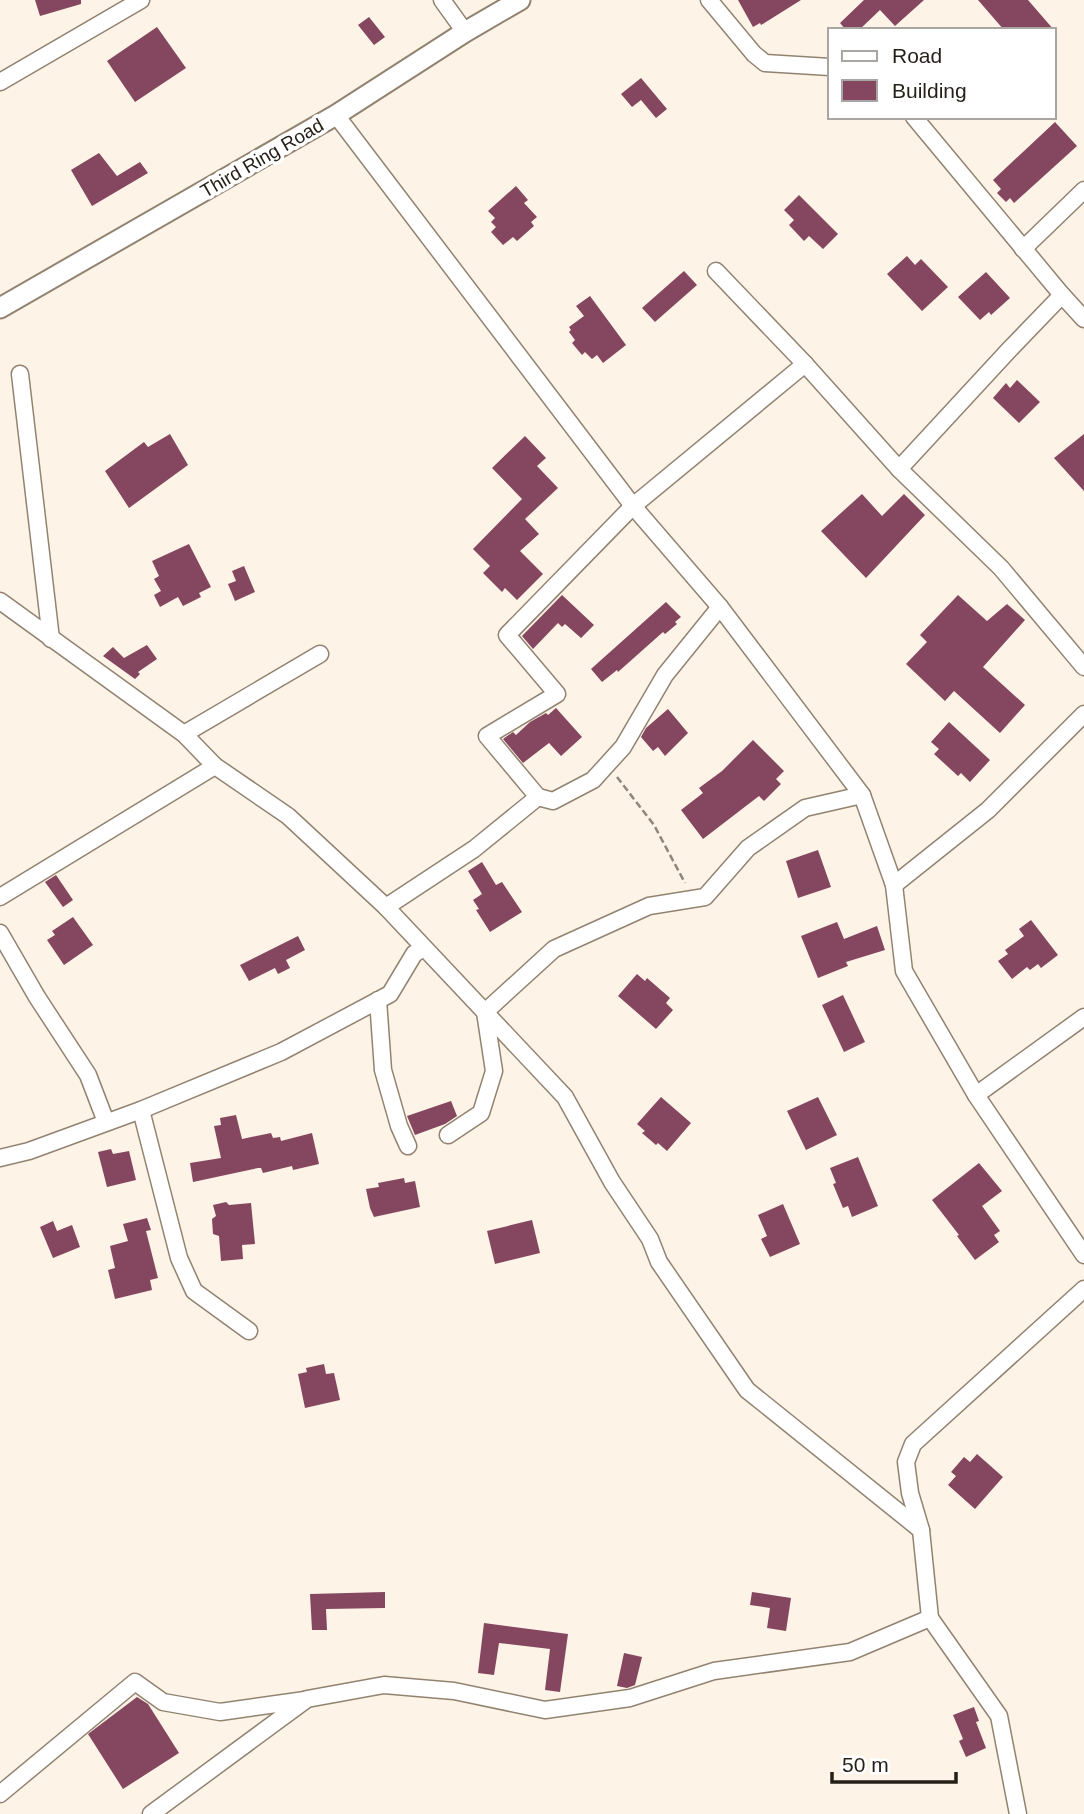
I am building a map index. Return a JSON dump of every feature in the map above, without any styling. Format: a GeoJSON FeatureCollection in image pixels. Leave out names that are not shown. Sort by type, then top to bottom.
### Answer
{"type":"FeatureCollection","features":[{"type":"Feature","properties":{"kind":"street"},"geometry":{"type":"LineString","coordinates":[[442,0],[465,32]]}},
{"type":"Feature","properties":{"kind":"street","name":"Third Ring Road"},"geometry":{"type":"LineString","coordinates":[[0,308],[337,115],[465,32],[520,0]]}},
{"type":"Feature","properties":{"kind":"street"},"geometry":{"type":"LineString","coordinates":[[709,0],[754,54],[765,63],[828,67]]}},
{"type":"Feature","properties":{"kind":"street"},"geometry":{"type":"LineString","coordinates":[[0,82],[137,1]]}},
{"type":"Feature","properties":{"kind":"street"},"geometry":{"type":"LineString","coordinates":[[337,115],[633,506],[720,607],[862,795],[894,885],[904,971],[975,1095],[1084,1255]]}},
{"type":"Feature","properties":{"kind":"street"},"geometry":{"type":"LineString","coordinates":[[916,119],[1084,319]]}},
{"type":"Feature","properties":{"kind":"street"},"geometry":{"type":"LineString","coordinates":[[1023,249],[1084,190]]}},
{"type":"Feature","properties":{"kind":"street"},"geometry":{"type":"LineString","coordinates":[[716,271],[805,364],[899,469],[1001,568],[1084,667]]}},
{"type":"Feature","properties":{"kind":"street"},"geometry":{"type":"LineString","coordinates":[[899,469],[1062,295]]}},
{"type":"Feature","properties":{"kind":"street"},"geometry":{"type":"LineString","coordinates":[[720,607],[665,675],[623,747],[593,780],[552,801],[538,797],[487,736],[557,694],[507,635],[633,506],[805,364]]}},
{"type":"Feature","properties":{"kind":"street"},"geometry":{"type":"LineString","coordinates":[[20,374],[51,639]]}},
{"type":"Feature","properties":{"kind":"street"},"geometry":{"type":"LineString","coordinates":[[0,601],[184,734],[215,766],[288,816],[386,907],[565,1097],[612,1182],[650,1239],[659,1262],[747,1390],[921,1530]]}},
{"type":"Feature","properties":{"kind":"street"},"geometry":{"type":"LineString","coordinates":[[184,734],[320,654]]}},
{"type":"Feature","properties":{"kind":"street"},"geometry":{"type":"LineString","coordinates":[[894,885],[989,810],[1084,714]]}},
{"type":"Feature","properties":{"kind":"street"},"geometry":{"type":"LineString","coordinates":[[0,897],[215,766]]}},
{"type":"Feature","properties":{"kind":"street"},"geometry":{"type":"LineString","coordinates":[[485,1012],[554,949],[649,906],[705,897],[748,848],[805,808],[862,795]]}},
{"type":"Feature","properties":{"kind":"street"},"geometry":{"type":"LineString","coordinates":[[386,907],[474,849],[538,797]]}},
{"type":"Feature","properties":{"kind":"street"},"geometry":{"type":"LineString","coordinates":[[0,933],[37,997],[88,1075],[106,1122]]}},
{"type":"Feature","properties":{"kind":"street"},"geometry":{"type":"LineString","coordinates":[[0,1158],[29,1151],[141,1110],[281,1052],[390,994],[414,954],[423,948]]}},
{"type":"Feature","properties":{"kind":"street"},"geometry":{"type":"LineString","coordinates":[[378,1000],[383,1070],[408,1146]]}},
{"type":"Feature","properties":{"kind":"street"},"geometry":{"type":"LineString","coordinates":[[448,1135],[481,1113],[494,1071],[485,1012]]}},
{"type":"Feature","properties":{"kind":"street"},"geometry":{"type":"LineString","coordinates":[[975,1095],[1084,1017]]}},
{"type":"Feature","properties":{"kind":"street"},"geometry":{"type":"LineString","coordinates":[[141,1110],[179,1258],[194,1291],[249,1331]]}},
{"type":"Feature","properties":{"kind":"street"},"geometry":{"type":"LineString","coordinates":[[1018,1814],[999,1716],[930,1618],[921,1530],[910,1493],[906,1462],[913,1444],[1084,1289]]}},
{"type":"Feature","properties":{"kind":"street"},"geometry":{"type":"LineString","coordinates":[[0,1794],[135,1682],[163,1702],[220,1712],[384,1685],[454,1691],[545,1710],[630,1698],[713,1671],[850,1652],[930,1618]]}},
{"type":"Feature","properties":{"kind":"street"},"geometry":{"type":"LineString","coordinates":[[150,1814],[307,1699]]}},
{"type":"Feature","properties":{"kind":"path"},"geometry":{"type":"LineString","coordinates":[[607,764],[654,825],[685,884],[705,897]]}},
{"type":"Feature","properties":{"kind":"building"},"geometry":{"type":"Polygon","coordinates":[[[35,0],[81,0],[81,4],[40,16],[35,0]]]}},
{"type":"Feature","properties":{"kind":"building"},"geometry":{"type":"Polygon","coordinates":[[[738,0],[801,0],[761,25],[760,23],[753,27],[738,0]]]}},
{"type":"Feature","properties":{"kind":"building"},"geometry":{"type":"Polygon","coordinates":[[[864,0],[924,0],[895,26],[880,10],[861,28],[844,28],[840,23],[864,0]]]}},
{"type":"Feature","properties":{"kind":"building"},"geometry":{"type":"Polygon","coordinates":[[[978,0],[1028,0],[1052,28],[1002,28],[978,0]]]}},
{"type":"Feature","properties":{"kind":"building"},"geometry":{"type":"Polygon","coordinates":[[[369,17],[385,37],[374,45],[358,25],[369,17]]]}},
{"type":"Feature","properties":{"kind":"building"},"geometry":{"type":"Polygon","coordinates":[[[157,27],[186,68],[135,102],[107,61],[157,27]]]}},
{"type":"Feature","properties":{"kind":"building"},"geometry":{"type":"Polygon","coordinates":[[[641,78],[667,109],[656,118],[641,100],[632,107],[621,94],[641,78]]]}},
{"type":"Feature","properties":{"kind":"building"},"geometry":{"type":"Polygon","coordinates":[[[1055,122],[1077,146],[1014,203],[1010,198],[1006,202],[997,193],[1001,189],[993,180],[1055,122]]]}},
{"type":"Feature","properties":{"kind":"building"},"geometry":{"type":"Polygon","coordinates":[[[99,153],[117,176],[140,162],[148,173],[92,206],[71,170],[99,153]]]}},
{"type":"Feature","properties":{"kind":"building"},"geometry":{"type":"Polygon","coordinates":[[[516,186],[528,200],[524,203],[537,217],[531,222],[534,226],[517,241],[513,237],[503,245],[491,232],[496,227],[491,222],[495,218],[488,211],[516,186]]]}},
{"type":"Feature","properties":{"kind":"building"},"geometry":{"type":"Polygon","coordinates":[[[799,195],[838,234],[823,249],[809,236],[804,241],[789,225],[794,220],[784,210],[799,195]]]}},
{"type":"Feature","properties":{"kind":"building"},"geometry":{"type":"Polygon","coordinates":[[[907,256],[915,265],[921,259],[948,287],[922,311],[887,274],[907,256]]]}},
{"type":"Feature","properties":{"kind":"building"},"geometry":{"type":"Polygon","coordinates":[[[684,271],[697,285],[655,322],[642,308],[684,271]]]}},
{"type":"Feature","properties":{"kind":"building"},"geometry":{"type":"Polygon","coordinates":[[[986,272],[1010,298],[991,315],[989,312],[980,320],[958,297],[986,272]]]}},
{"type":"Feature","properties":{"kind":"building"},"geometry":{"type":"Polygon","coordinates":[[[590,296],[626,345],[603,363],[597,355],[592,359],[585,352],[582,355],[572,343],[575,340],[569,332],[569,327],[584,316],[576,306],[590,296]]]}},
{"type":"Feature","properties":{"kind":"building"},"geometry":{"type":"Polygon","coordinates":[[[1017,380],[1040,402],[1019,423],[993,398],[1006,383],[1010,388],[1017,380]]]}},
{"type":"Feature","properties":{"kind":"building"},"geometry":{"type":"Polygon","coordinates":[[[170,434],[188,465],[129,508],[105,471],[144,442],[148,447],[170,434]]]}},
{"type":"Feature","properties":{"kind":"building"},"geometry":{"type":"Polygon","coordinates":[[[1084,434],[1084,491],[1054,458],[1084,434]]]}},
{"type":"Feature","properties":{"kind":"building"},"geometry":{"type":"Polygon","coordinates":[[[525,436],[546,458],[537,466],[558,488],[525,519],[539,534],[520,551],[543,574],[517,600],[505,588],[502,592],[483,573],[490,566],[473,549],[522,499],[492,468],[525,436]]]}},
{"type":"Feature","properties":{"kind":"building"},"geometry":{"type":"Polygon","coordinates":[[[862,494],[882,516],[904,494],[925,515],[866,578],[821,531],[862,494]]]}},
{"type":"Feature","properties":{"kind":"building"},"geometry":{"type":"Polygon","coordinates":[[[189,544],[211,587],[199,593],[201,597],[183,606],[178,597],[160,607],[154,595],[161,591],[154,579],[159,576],[152,561],[189,544]]]}},
{"type":"Feature","properties":{"kind":"building"},"geometry":{"type":"Polygon","coordinates":[[[244,566],[255,592],[235,601],[228,584],[236,581],[232,571],[244,566]]]}},
{"type":"Feature","properties":{"kind":"building"},"geometry":{"type":"Polygon","coordinates":[[[562,595],[594,625],[581,638],[565,624],[562,627],[558,623],[533,649],[522,636],[562,595]]]}},
{"type":"Feature","properties":{"kind":"building"},"geometry":{"type":"Polygon","coordinates":[[[958,595],[987,621],[1007,604],[1025,620],[983,667],[1025,705],[1000,733],[954,691],[945,701],[906,664],[927,642],[920,635],[958,595]]]}},
{"type":"Feature","properties":{"kind":"building"},"geometry":{"type":"Polygon","coordinates":[[[666,602],[681,617],[675,622],[677,624],[665,634],[663,632],[618,672],[617,670],[602,682],[591,669],[666,602]]]}},
{"type":"Feature","properties":{"kind":"building"},"geometry":{"type":"Polygon","coordinates":[[[147,645],[157,659],[138,672],[140,674],[135,679],[103,656],[113,647],[124,658],[147,645]]]}},
{"type":"Feature","properties":{"kind":"building"},"geometry":{"type":"Polygon","coordinates":[[[556,708],[582,737],[561,756],[549,743],[523,763],[503,739],[513,732],[516,735],[530,722],[546,713],[548,715],[556,708]]]}},
{"type":"Feature","properties":{"kind":"building"},"geometry":{"type":"Polygon","coordinates":[[[668,709],[688,733],[665,756],[658,747],[653,751],[641,737],[646,728],[668,709]]]}},
{"type":"Feature","properties":{"kind":"building"},"geometry":{"type":"Polygon","coordinates":[[[949,722],[990,760],[970,782],[961,773],[958,776],[934,754],[939,749],[931,742],[949,722]]]}},
{"type":"Feature","properties":{"kind":"building"},"geometry":{"type":"Polygon","coordinates":[[[753,740],[784,771],[776,779],[781,784],[764,801],[759,796],[703,839],[681,810],[703,793],[699,788],[722,771],[753,740]]]}},
{"type":"Feature","properties":{"kind":"building"},"geometry":{"type":"Polygon","coordinates":[[[818,850],[831,887],[798,898],[786,861],[818,850]]]}},
{"type":"Feature","properties":{"kind":"building"},"geometry":{"type":"Polygon","coordinates":[[[482,862],[496,885],[502,882],[522,912],[490,932],[476,910],[479,909],[473,900],[482,894],[468,871],[482,862]]]}},
{"type":"Feature","properties":{"kind":"building"},"geometry":{"type":"Polygon","coordinates":[[[56,875],[73,900],[63,907],[45,882],[56,875]]]}},
{"type":"Feature","properties":{"kind":"building"},"geometry":{"type":"Polygon","coordinates":[[[73,917],[93,945],[64,965],[47,940],[55,935],[52,931],[73,917]]]}},
{"type":"Feature","properties":{"kind":"building"},"geometry":{"type":"Polygon","coordinates":[[[1031,920],[1058,955],[1041,968],[1038,964],[1030,970],[1027,967],[1012,979],[998,961],[1008,954],[1005,950],[1024,936],[1019,929],[1031,920]]]}},
{"type":"Feature","properties":{"kind":"building"},"geometry":{"type":"Polygon","coordinates":[[[837,922],[844,939],[877,926],[885,950],[846,962],[848,966],[818,978],[801,936],[837,922]]]}},
{"type":"Feature","properties":{"kind":"building"},"geometry":{"type":"Polygon","coordinates":[[[298,936],[305,950],[286,960],[290,968],[278,974],[275,968],[249,981],[240,965],[298,936]]]}},
{"type":"Feature","properties":{"kind":"building"},"geometry":{"type":"Polygon","coordinates":[[[637,974],[645,981],[647,978],[670,998],[666,1003],[673,1010],[656,1029],[618,996],[637,974]]]}},
{"type":"Feature","properties":{"kind":"building"},"geometry":{"type":"Polygon","coordinates":[[[843,995],[865,1042],[844,1052],[822,1005],[843,995]]]}},
{"type":"Feature","properties":{"kind":"building"},"geometry":{"type":"Polygon","coordinates":[[[661,1097],[691,1123],[667,1151],[642,1133],[645,1131],[637,1124],[661,1097]]]}},
{"type":"Feature","properties":{"kind":"building"},"geometry":{"type":"Polygon","coordinates":[[[818,1097],[837,1135],[806,1150],[787,1111],[818,1097]]]}},
{"type":"Feature","properties":{"kind":"building"},"geometry":{"type":"Polygon","coordinates":[[[451,1101],[457,1116],[445,1124],[415,1135],[407,1116],[451,1101]]]}},
{"type":"Feature","properties":{"kind":"building"},"geometry":{"type":"Polygon","coordinates":[[[236,1115],[242,1139],[271,1133],[273,1138],[280,1137],[281,1141],[312,1133],[319,1164],[293,1170],[292,1166],[263,1173],[261,1168],[258,1168],[193,1182],[190,1163],[221,1158],[214,1126],[221,1125],[220,1118],[236,1115]]]}},
{"type":"Feature","properties":{"kind":"building"},"geometry":{"type":"Polygon","coordinates":[[[111,1149],[113,1154],[129,1151],[136,1180],[107,1187],[98,1152],[111,1149]]]}},
{"type":"Feature","properties":{"kind":"building"},"geometry":{"type":"Polygon","coordinates":[[[858,1157],[878,1206],[852,1217],[848,1206],[843,1208],[830,1168],[858,1157]]]}},
{"type":"Feature","properties":{"kind":"building"},"geometry":{"type":"Polygon","coordinates":[[[979,1163],[1002,1191],[982,1206],[1000,1231],[994,1235],[999,1242],[975,1260],[932,1200],[979,1163]]]}},
{"type":"Feature","properties":{"kind":"building"},"geometry":{"type":"Polygon","coordinates":[[[404,1178],[405,1183],[415,1181],[420,1207],[374,1217],[366,1189],[379,1187],[378,1183],[404,1178]]]}},
{"type":"Feature","properties":{"kind":"building"},"geometry":{"type":"Polygon","coordinates":[[[226,1202],[229,1205],[251,1203],[255,1244],[242,1245],[243,1259],[221,1261],[219,1236],[213,1234],[212,1219],[216,1216],[213,1205],[226,1202]]]}},
{"type":"Feature","properties":{"kind":"building"},"geometry":{"type":"Polygon","coordinates":[[[783,1204],[800,1244],[770,1257],[761,1239],[767,1236],[758,1215],[783,1204]]]}},
{"type":"Feature","properties":{"kind":"building"},"geometry":{"type":"Polygon","coordinates":[[[147,1218],[151,1230],[146,1231],[158,1278],[150,1280],[152,1290],[115,1299],[108,1270],[115,1268],[110,1246],[128,1241],[123,1224],[147,1218]]]}},
{"type":"Feature","properties":{"kind":"building"},"geometry":{"type":"Polygon","coordinates":[[[532,1220],[540,1253],[495,1264],[487,1231],[532,1220]]]}},
{"type":"Feature","properties":{"kind":"building"},"geometry":{"type":"Polygon","coordinates":[[[53,1221],[57,1231],[72,1225],[80,1247],[53,1258],[40,1227],[53,1221]]]}},
{"type":"Feature","properties":{"kind":"building"},"geometry":{"type":"Polygon","coordinates":[[[324,1364],[326,1374],[334,1373],[340,1400],[305,1408],[298,1374],[307,1372],[306,1368],[324,1364]]]}},
{"type":"Feature","properties":{"kind":"building"},"geometry":{"type":"Polygon","coordinates":[[[977,1454],[1003,1477],[975,1509],[948,1485],[956,1476],[951,1472],[964,1457],[970,1462],[977,1454]]]}},
{"type":"Feature","properties":{"kind":"building"},"geometry":{"type":"Polygon","coordinates":[[[385,1592],[385,1608],[326,1609],[327,1630],[312,1630],[310,1594],[385,1592]]]}},
{"type":"Feature","properties":{"kind":"building"},"geometry":{"type":"Polygon","coordinates":[[[752,1592],[791,1598],[786,1631],[767,1628],[770,1608],[750,1605],[752,1592]]]}},
{"type":"Feature","properties":{"kind":"building"},"geometry":{"type":"Polygon","coordinates":[[[484,1623],[568,1634],[560,1692],[545,1690],[550,1649],[499,1643],[494,1675],[478,1673],[484,1623]]]}},
{"type":"Feature","properties":{"kind":"building"},"geometry":{"type":"Polygon","coordinates":[[[624,1653],[642,1657],[635,1685],[627,1688],[617,1686],[624,1653]]]}},
{"type":"Feature","properties":{"kind":"building"},"geometry":{"type":"Polygon","coordinates":[[[137,1697],[148,1704],[179,1753],[123,1789],[88,1734],[137,1697]]]}},
{"type":"Feature","properties":{"kind":"building"},"geometry":{"type":"Polygon","coordinates":[[[974,1707],[979,1721],[976,1722],[986,1748],[966,1757],[959,1741],[963,1739],[953,1715],[974,1707]]]}}]}
